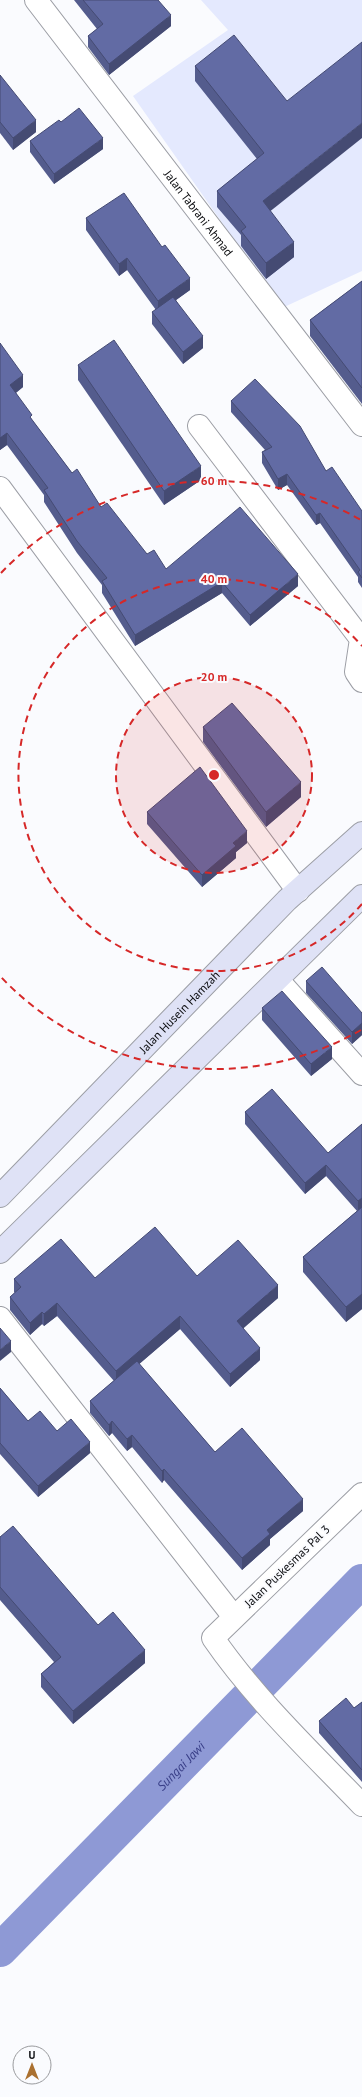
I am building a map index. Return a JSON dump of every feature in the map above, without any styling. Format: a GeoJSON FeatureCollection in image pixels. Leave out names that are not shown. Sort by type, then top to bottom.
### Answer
{"type":"FeatureCollection","features":[{"type":"Feature","properties":{"kind":"street","name":"Jalan Tabrani Ahmad"},"geometry":{"type":"LineString","coordinates":[[36,0],[362,425]]}},
{"type":"Feature","properties":{"kind":"street"},"geometry":{"type":"LineString","coordinates":[[200,426],[360,639],[356,672],[362,681]]}},
{"type":"Feature","properties":{"kind":"street"},"geometry":{"type":"LineString","coordinates":[[0,488],[298,891]]}},
{"type":"Feature","properties":{"kind":"street","name":"Jalan Husein Hamzah"},"geometry":{"type":"LineString","coordinates":[[0,1196],[298,891],[362,832]]}},
{"type":"Feature","properties":{"kind":"street"},"geometry":{"type":"LineString","coordinates":[[0,1252],[362,896]]}},
{"type":"Feature","properties":{"kind":"street"},"geometry":{"type":"LineString","coordinates":[[278,980],[362,1074]]}},
{"type":"Feature","properties":{"kind":"street"},"geometry":{"type":"LineString","coordinates":[[0,1318],[234,1617]]}},
{"type":"Feature","properties":{"kind":"street","name":"Jalan Puskesmas Pal 3"},"geometry":{"type":"LineString","coordinates":[[362,1494],[213,1638],[227,1659],[273,1711],[362,1805]]}},
{"type":"Feature","properties":{"kind":"shaded area"},"geometry":{"type":"Polygon","coordinates":[[[201,0],[362,0],[362,271],[282,308],[133,96],[228,30],[201,0]]]}},
{"type":"Feature","properties":{"kind":"building"},"geometry":{"type":"Polygon","coordinates":[[[83,0],[158,0],[171,15],[109,64],[88,36],[103,24],[83,0]]]}},
{"type":"Feature","properties":{"kind":"building"},"geometry":{"type":"Polygon","coordinates":[[[234,35],[287,101],[362,42],[362,123],[263,201],[294,242],[266,263],[241,231],[246,227],[217,191],[264,153],[195,66],[234,35]]]}},
{"type":"Feature","properties":{"kind":"building"},"geometry":{"type":"Polygon","coordinates":[[[0,75],[36,120],[13,138],[0,122],[0,75]]]}},
{"type":"Feature","properties":{"kind":"building"},"geometry":{"type":"Polygon","coordinates":[[[79,108],[103,138],[54,174],[30,141],[59,120],[61,122],[79,108]]]}},
{"type":"Feature","properties":{"kind":"building"},"geometry":{"type":"Polygon","coordinates":[[[124,193],[162,247],[165,245],[190,278],[158,301],[127,258],[119,264],[86,218],[124,193]]]}},
{"type":"Feature","properties":{"kind":"building"},"geometry":{"type":"Polygon","coordinates":[[[362,281],[362,388],[310,320],[362,281]]]}},
{"type":"Feature","properties":{"kind":"building"},"geometry":{"type":"Polygon","coordinates":[[[173,297],[203,336],[183,352],[152,312],[173,297]]]}},
{"type":"Feature","properties":{"kind":"building"},"geometry":{"type":"Polygon","coordinates":[[[114,340],[201,466],[164,491],[78,365],[114,340]]]}},
{"type":"Feature","properties":{"kind":"building"},"geometry":{"type":"Polygon","coordinates":[[[0,343],[23,375],[10,385],[32,415],[30,417],[72,473],[77,469],[101,507],[107,503],[147,554],[154,550],[166,569],[240,507],[298,574],[250,615],[222,582],[135,635],[102,581],[107,578],[77,541],[44,490],[48,488],[7,433],[0,438],[0,343]]]}},
{"type":"Feature","properties":{"kind":"building"},"geometry":{"type":"Polygon","coordinates":[[[255,379],[300,426],[326,471],[332,467],[362,511],[362,578],[358,572],[360,570],[320,513],[316,515],[287,474],[278,479],[262,452],[272,447],[231,401],[255,379]]]}},
{"type":"Feature","properties":{"kind":"building"},"geometry":{"type":"Polygon","coordinates":[[[232,703],[301,782],[266,812],[203,727],[232,703]]]}},
{"type":"Feature","properties":{"kind":"building"},"geometry":{"type":"Polygon","coordinates":[[[200,767],[247,831],[233,843],[236,846],[202,875],[147,812],[200,767]]]}},
{"type":"Feature","properties":{"kind":"building"},"geometry":{"type":"Polygon","coordinates":[[[322,967],[362,1013],[362,1023],[352,1032],[306,981],[322,967]]]}},
{"type":"Feature","properties":{"kind":"building"},"geometry":{"type":"Polygon","coordinates":[[[282,991],[332,1047],[311,1064],[262,1008],[282,991]]]}},
{"type":"Feature","properties":{"kind":"building"},"geometry":{"type":"Polygon","coordinates":[[[272,1089],[328,1153],[362,1124],[362,1198],[358,1201],[326,1165],[305,1183],[245,1112],[272,1089]]]}},
{"type":"Feature","properties":{"kind":"building"},"geometry":{"type":"Polygon","coordinates":[[[362,1207],[362,1294],[346,1307],[303,1257],[362,1207]]]}},
{"type":"Feature","properties":{"kind":"building"},"geometry":{"type":"Polygon","coordinates":[[[155,1227],[197,1276],[238,1240],[278,1285],[237,1321],[260,1348],[230,1374],[180,1316],[116,1371],[57,1303],[44,1314],[42,1312],[30,1323],[10,1297],[21,1287],[14,1279],[61,1239],[95,1278],[155,1227]]]}},
{"type":"Feature","properties":{"kind":"building"},"geometry":{"type":"Polygon","coordinates":[[[0,1328],[11,1341],[0,1350],[0,1328]]]}},
{"type":"Feature","properties":{"kind":"building"},"geometry":{"type":"Polygon","coordinates":[[[137,1361],[215,1452],[242,1428],[303,1499],[267,1530],[270,1534],[242,1558],[164,1469],[162,1471],[132,1435],[127,1439],[112,1421],[109,1425],[90,1401],[137,1361]]]}},
{"type":"Feature","properties":{"kind":"building"},"geometry":{"type":"Polygon","coordinates":[[[0,1388],[28,1421],[40,1411],[57,1431],[71,1419],[90,1442],[38,1486],[0,1443],[0,1388]]]}},
{"type":"Feature","properties":{"kind":"building"},"geometry":{"type":"Polygon","coordinates":[[[13,1526],[98,1625],[113,1612],[145,1650],[73,1711],[41,1674],[61,1657],[0,1587],[0,1537],[13,1526]]]}},
{"type":"Feature","properties":{"kind":"building"},"geometry":{"type":"Polygon","coordinates":[[[346,1698],[354,1708],[362,1702],[362,1770],[319,1721],[346,1698]]]}},
{"type":"Feature","properties":{"kind":"waterway","name":"Sungai Jawi"},"geometry":{"type":"LineString","coordinates":[[0,1950],[362,1581]]}}]}
